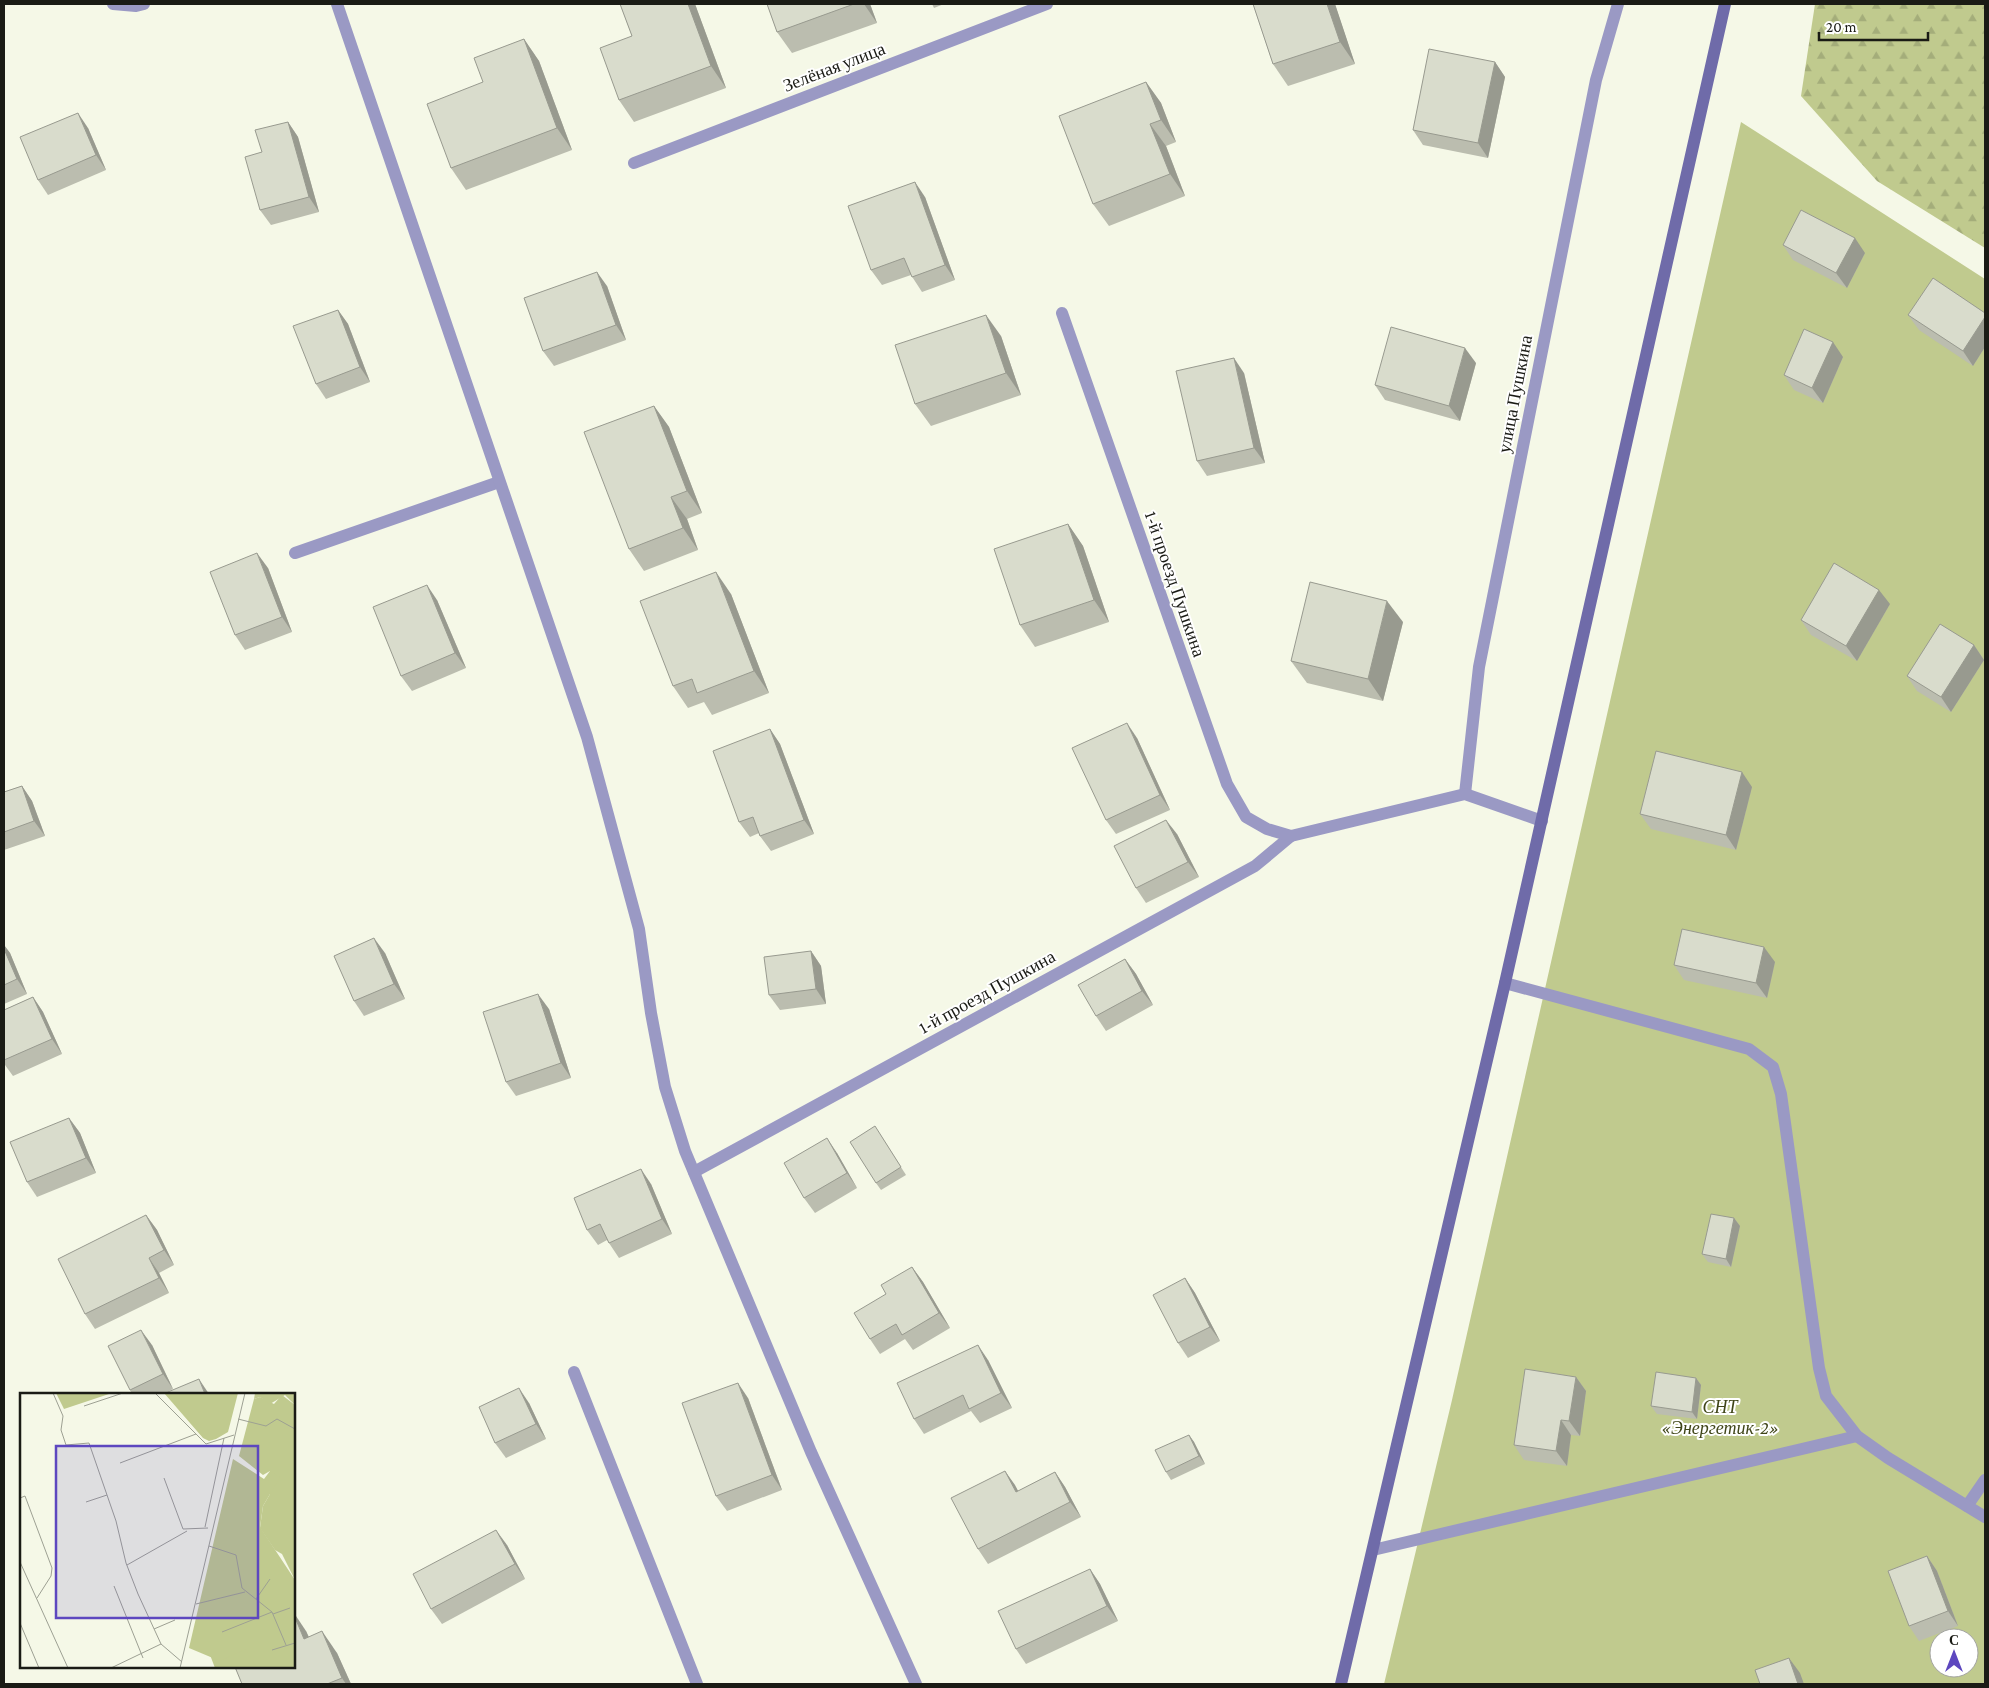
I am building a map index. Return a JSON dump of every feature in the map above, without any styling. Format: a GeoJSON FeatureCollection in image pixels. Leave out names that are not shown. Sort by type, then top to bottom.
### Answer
{"type":"FeatureCollection","features":[{"type":"Feature","properties":{"kind":"main road"},"geometry":{"type":"LineString","coordinates":[[1341,1684],[1505,983],[1725,4]]}},
{"type":"Feature","properties":{"kind":"street"},"geometry":{"type":"LineString","coordinates":[[113,4],[136,6],[144,4]]}},
{"type":"Feature","properties":{"kind":"street"},"geometry":{"type":"LineString","coordinates":[[337,4],[587,737],[639,929],[651,1013],[665,1087],[685,1151],[811,1452],[916,1684]]}},
{"type":"Feature","properties":{"kind":"street","name":"Зелёная улица"},"geometry":{"type":"LineString","coordinates":[[634,163],[1047,4]]}},
{"type":"Feature","properties":{"kind":"street","name":"улица Пушкина"},"geometry":{"type":"LineString","coordinates":[[1465,794],[1478,667],[1596,80],[1618,4]]}},
{"type":"Feature","properties":{"kind":"street","name":"1-й проезд Пушкина"},"geometry":{"type":"LineString","coordinates":[[1062,313],[1227,784],[1246,817],[1267,829],[1291,836]]}},
{"type":"Feature","properties":{"kind":"street"},"geometry":{"type":"LineString","coordinates":[[295,553],[499,482]]}},
{"type":"Feature","properties":{"kind":"street"},"geometry":{"type":"LineString","coordinates":[[1465,794],[1542,821]]}},
{"type":"Feature","properties":{"kind":"street","name":"1-й проезд Пушкина"},"geometry":{"type":"LineString","coordinates":[[694,1172],[1255,866],[1291,836],[1465,794]]}},
{"type":"Feature","properties":{"kind":"street"},"geometry":{"type":"LineString","coordinates":[[1505,983],[1749,1049],[1773,1067],[1781,1094],[1819,1368],[1826,1396],[1857,1436],[1888,1458],[1985,1516]]}},
{"type":"Feature","properties":{"kind":"street"},"geometry":{"type":"LineString","coordinates":[[574,1372],[697,1684]]}},
{"type":"Feature","properties":{"kind":"street"},"geometry":{"type":"LineString","coordinates":[[1372,1550],[1857,1436]]}},
{"type":"Feature","properties":{"kind":"street"},"geometry":{"type":"LineString","coordinates":[[1967,1506],[1985,1480]]}},
{"type":"Feature","properties":{"kind":"green space"},"geometry":{"type":"Polygon","coordinates":[[[1815,4],[1985,4],[1985,248],[1877,181],[1801,96],[1815,4]]]}},
{"type":"Feature","properties":{"kind":"green space","name":"СНТ «Энергетик-2»"},"geometry":{"type":"Polygon","coordinates":[[[1741,122],[1985,279],[1985,1684],[1384,1684],[1452,1400],[1741,122]]]}},
{"type":"Feature","properties":{"kind":"building"},"geometry":{"type":"Polygon","coordinates":[[[620,4],[688,4],[711,66],[619,100],[600,48],[632,36],[620,4]]]}},
{"type":"Feature","properties":{"kind":"building"},"geometry":{"type":"Polygon","coordinates":[[[767,4],[854,4],[777,32],[767,4]]]}},
{"type":"Feature","properties":{"kind":"building"},"geometry":{"type":"Polygon","coordinates":[[[1253,4],[1327,4],[1340,42],[1273,64],[1253,4]]]}},
{"type":"Feature","properties":{"kind":"building"},"geometry":{"type":"Polygon","coordinates":[[[524,39],[557,128],[451,168],[427,104],[483,82],[474,58],[524,39]]]}},
{"type":"Feature","properties":{"kind":"building"},"geometry":{"type":"Polygon","coordinates":[[[1429,49],[1495,62],[1478,143],[1413,130],[1429,49]]]}},
{"type":"Feature","properties":{"kind":"building"},"geometry":{"type":"Polygon","coordinates":[[[1146,82],[1161,120],[1150,124],[1170,174],[1093,204],[1059,116],[1146,82]]]}},
{"type":"Feature","properties":{"kind":"building"},"geometry":{"type":"Polygon","coordinates":[[[78,113],[96,155],[38,180],[20,137],[78,113]]]}},
{"type":"Feature","properties":{"kind":"building"},"geometry":{"type":"Polygon","coordinates":[[[288,122],[309,197],[260,210],[245,157],[262,152],[255,130],[288,122]]]}},
{"type":"Feature","properties":{"kind":"building"},"geometry":{"type":"Polygon","coordinates":[[[915,182],[945,265],[912,277],[904,258],[871,270],[848,206],[915,182]]]}},
{"type":"Feature","properties":{"kind":"building"},"geometry":{"type":"Polygon","coordinates":[[[1801,210],[1855,238],[1836,273],[1783,245],[1801,210]]]}},
{"type":"Feature","properties":{"kind":"building"},"geometry":{"type":"Polygon","coordinates":[[[597,272],[616,325],[543,351],[524,298],[597,272]]]}},
{"type":"Feature","properties":{"kind":"building"},"geometry":{"type":"Polygon","coordinates":[[[1933,278],[1985,313],[1985,317],[1963,351],[1908,315],[1933,278]]]}},
{"type":"Feature","properties":{"kind":"building"},"geometry":{"type":"Polygon","coordinates":[[[338,310],[360,367],[316,384],[293,326],[338,310]]]}},
{"type":"Feature","properties":{"kind":"building"},"geometry":{"type":"Polygon","coordinates":[[[986,315],[1006,373],[915,404],[895,345],[986,315]]]}},
{"type":"Feature","properties":{"kind":"building"},"geometry":{"type":"Polygon","coordinates":[[[1391,327],[1465,348],[1449,406],[1375,385],[1391,327]]]}},
{"type":"Feature","properties":{"kind":"building"},"geometry":{"type":"Polygon","coordinates":[[[1804,329],[1833,342],[1812,388],[1784,375],[1804,329]]]}},
{"type":"Feature","properties":{"kind":"building"},"geometry":{"type":"Polygon","coordinates":[[[1234,358],[1254,448],[1197,461],[1176,371],[1234,358]]]}},
{"type":"Feature","properties":{"kind":"building"},"geometry":{"type":"Polygon","coordinates":[[[654,406],[687,491],[671,497],[683,528],[629,549],[584,432],[654,406]]]}},
{"type":"Feature","properties":{"kind":"building"},"geometry":{"type":"Polygon","coordinates":[[[1068,524],[1094,600],[1020,625],[994,549],[1068,524]]]}},
{"type":"Feature","properties":{"kind":"building"},"geometry":{"type":"Polygon","coordinates":[[[257,553],[282,617],[235,635],[210,572],[257,553]]]}},
{"type":"Feature","properties":{"kind":"building"},"geometry":{"type":"Polygon","coordinates":[[[1834,563],[1879,590],[1846,646],[1801,620],[1834,563]]]}},
{"type":"Feature","properties":{"kind":"building"},"geometry":{"type":"Polygon","coordinates":[[[716,572],[754,671],[697,693],[692,679],[673,686],[640,601],[716,572]]]}},
{"type":"Feature","properties":{"kind":"building"},"geometry":{"type":"Polygon","coordinates":[[[1310,582],[1387,601],[1368,679],[1291,661],[1310,582]]]}},
{"type":"Feature","properties":{"kind":"building"},"geometry":{"type":"Polygon","coordinates":[[[427,585],[455,653],[401,676],[373,607],[427,585]]]}},
{"type":"Feature","properties":{"kind":"building"},"geometry":{"type":"Polygon","coordinates":[[[1940,624],[1974,645],[1941,697],[1907,676],[1940,624]]]}},
{"type":"Feature","properties":{"kind":"building"},"geometry":{"type":"Polygon","coordinates":[[[1127,723],[1160,795],[1106,820],[1072,748],[1127,723]]]}},
{"type":"Feature","properties":{"kind":"building"},"geometry":{"type":"Polygon","coordinates":[[[770,729],[804,820],[760,836],[753,817],[739,822],[713,751],[770,729]]]}},
{"type":"Feature","properties":{"kind":"building"},"geometry":{"type":"Polygon","coordinates":[[[1656,751],[1742,772],[1726,835],[1640,814],[1656,751]]]}},
{"type":"Feature","properties":{"kind":"building"},"geometry":{"type":"Polygon","coordinates":[[[22,786],[34,821],[4,832],[4,792],[22,786]]]}},
{"type":"Feature","properties":{"kind":"building"},"geometry":{"type":"Polygon","coordinates":[[[1166,820],[1188,862],[1136,888],[1114,846],[1166,820]]]}},
{"type":"Feature","properties":{"kind":"building"},"geometry":{"type":"Polygon","coordinates":[[[1682,929],[1764,947],[1756,983],[1674,965],[1682,929]]]}},
{"type":"Feature","properties":{"kind":"building"},"geometry":{"type":"Polygon","coordinates":[[[374,938],[394,984],[354,1001],[334,956],[374,938]]]}},
{"type":"Feature","properties":{"kind":"building"},"geometry":{"type":"Polygon","coordinates":[[[4,949],[17,979],[4,985],[4,949]]]}},
{"type":"Feature","properties":{"kind":"building"},"geometry":{"type":"Polygon","coordinates":[[[811,951],[816,989],[769,995],[764,957],[811,951]]]}},
{"type":"Feature","properties":{"kind":"building"},"geometry":{"type":"Polygon","coordinates":[[[1125,959],[1142,991],[1096,1016],[1078,985],[1125,959]]]}},
{"type":"Feature","properties":{"kind":"building"},"geometry":{"type":"Polygon","coordinates":[[[538,994],[561,1063],[506,1082],[483,1012],[538,994]]]}},
{"type":"Feature","properties":{"kind":"building"},"geometry":{"type":"Polygon","coordinates":[[[33,997],[52,1039],[4,1060],[4,1010],[33,997]]]}},
{"type":"Feature","properties":{"kind":"building"},"geometry":{"type":"Polygon","coordinates":[[[69,1118],[86,1158],[27,1182],[10,1142],[69,1118]]]}},
{"type":"Feature","properties":{"kind":"building"},"geometry":{"type":"Polygon","coordinates":[[[875,1126],[901,1167],[876,1183],[850,1142],[875,1126]]]}},
{"type":"Feature","properties":{"kind":"building"},"geometry":{"type":"Polygon","coordinates":[[[827,1138],[847,1173],[804,1198],[784,1163],[827,1138]]]}},
{"type":"Feature","properties":{"kind":"building"},"geometry":{"type":"Polygon","coordinates":[[[641,1169],[662,1219],[609,1243],[600,1224],[587,1230],[574,1198],[641,1169]]]}},
{"type":"Feature","properties":{"kind":"building"},"geometry":{"type":"Polygon","coordinates":[[[1711,1214],[1734,1218],[1726,1259],[1702,1254],[1711,1214]]]}},
{"type":"Feature","properties":{"kind":"building"},"geometry":{"type":"Polygon","coordinates":[[[146,1215],[164,1250],[149,1258],[159,1278],[85,1314],[58,1259],[146,1215]]]}},
{"type":"Feature","properties":{"kind":"building"},"geometry":{"type":"Polygon","coordinates":[[[912,1267],[939,1313],[902,1335],[896,1324],[870,1339],[854,1313],[886,1294],[881,1285],[912,1267]]]}},
{"type":"Feature","properties":{"kind":"building"},"geometry":{"type":"Polygon","coordinates":[[[1185,1278],[1210,1327],[1178,1343],[1153,1295],[1185,1278]]]}},
{"type":"Feature","properties":{"kind":"building"},"geometry":{"type":"Polygon","coordinates":[[[141,1330],[163,1374],[130,1390],[108,1346],[141,1330]]]}},
{"type":"Feature","properties":{"kind":"building"},"geometry":{"type":"Polygon","coordinates":[[[978,1345],[1001,1393],[969,1409],[963,1395],[914,1419],[897,1383],[978,1345]]]}},
{"type":"Feature","properties":{"kind":"building"},"geometry":{"type":"Polygon","coordinates":[[[1525,1369],[1576,1377],[1569,1421],[1561,1420],[1556,1451],[1514,1445],[1525,1369]]]}},
{"type":"Feature","properties":{"kind":"building"},"geometry":{"type":"Polygon","coordinates":[[[1656,1372],[1696,1378],[1692,1412],[1651,1406],[1656,1372]]]}},
{"type":"Feature","properties":{"kind":"building"},"geometry":{"type":"Polygon","coordinates":[[[199,1379],[205,1393],[165,1393],[199,1379]]]}},
{"type":"Feature","properties":{"kind":"building"},"geometry":{"type":"Polygon","coordinates":[[[738,1383],[772,1475],[716,1496],[682,1403],[738,1383]]]}},
{"type":"Feature","properties":{"kind":"building"},"geometry":{"type":"Polygon","coordinates":[[[519,1388],[536,1424],[495,1443],[479,1407],[519,1388]]]}},
{"type":"Feature","properties":{"kind":"building"},"geometry":{"type":"Polygon","coordinates":[[[1189,1435],[1199,1456],[1166,1472],[1155,1450],[1189,1435]]]}},
{"type":"Feature","properties":{"kind":"building"},"geometry":{"type":"Polygon","coordinates":[[[1005,1471],[1016,1492],[1055,1472],[1070,1502],[978,1549],[951,1498],[1005,1471]]]}},
{"type":"Feature","properties":{"kind":"building"},"geometry":{"type":"Polygon","coordinates":[[[496,1530],[515,1564],[431,1609],[413,1574],[496,1530]]]}},
{"type":"Feature","properties":{"kind":"building"},"geometry":{"type":"Polygon","coordinates":[[[1927,1556],[1948,1611],[1909,1626],[1888,1571],[1927,1556]]]}},
{"type":"Feature","properties":{"kind":"building"},"geometry":{"type":"Polygon","coordinates":[[[1090,1569],[1107,1606],[1016,1649],[998,1611],[1090,1569]]]}},
{"type":"Feature","properties":{"kind":"building"},"geometry":{"type":"Polygon","coordinates":[[[295,1617],[304,1639],[322,1631],[342,1678],[327,1684],[242,1684],[235,1668],[295,1668],[295,1617]]]}},
{"type":"Feature","properties":{"kind":"building"},"geometry":{"type":"Polygon","coordinates":[[[1789,1658],[1798,1684],[1760,1684],[1755,1670],[1789,1658]]]}}]}
